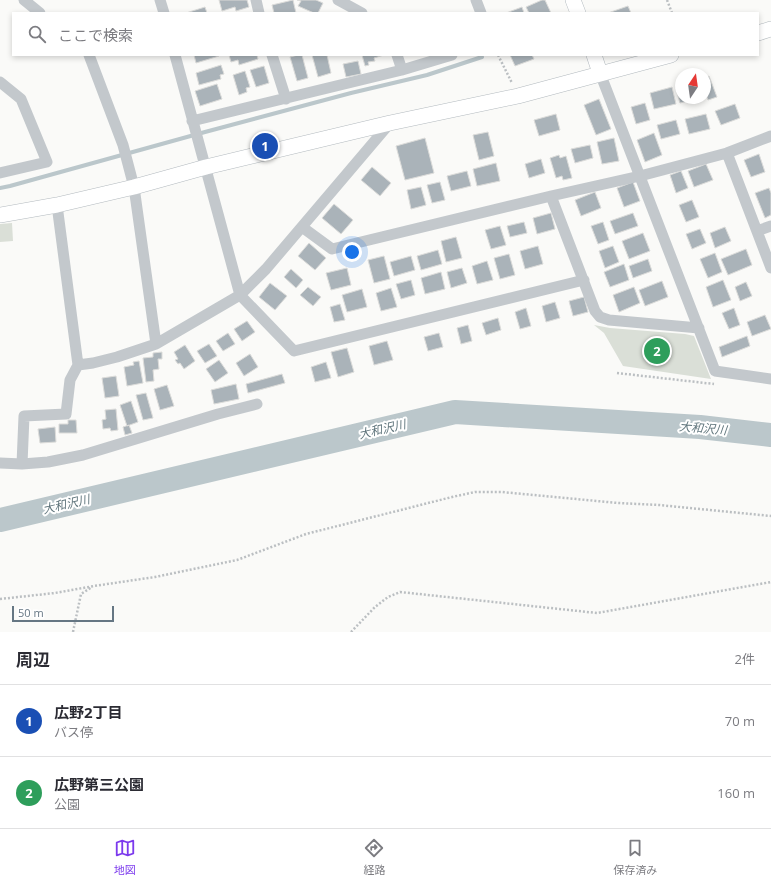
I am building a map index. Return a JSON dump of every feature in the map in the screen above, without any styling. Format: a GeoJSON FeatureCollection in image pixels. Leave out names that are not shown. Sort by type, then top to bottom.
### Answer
{"type":"FeatureCollection","features":[{"type":"Feature","properties":{"kind":"street"},"geometry":{"type":"LineString","coordinates":[[24,0],[39,12]]}},
{"type":"Feature","properties":{"kind":"street"},"geometry":{"type":"LineString","coordinates":[[160,0],[164,12]]}},
{"type":"Feature","properties":{"kind":"street"},"geometry":{"type":"LineString","coordinates":[[256,0],[259,12]]}},
{"type":"Feature","properties":{"kind":"street"},"geometry":{"type":"LineString","coordinates":[[338,0],[360,12]]}},
{"type":"Feature","properties":{"kind":"street"},"geometry":{"type":"LineString","coordinates":[[476,0],[481,12]]}},
{"type":"Feature","properties":{"kind":"street"},"geometry":{"type":"LineString","coordinates":[[573,0],[578,12]]}},
{"type":"Feature","properties":{"kind":"street"},"geometry":{"type":"LineString","coordinates":[[759,33],[771,29]]}},
{"type":"Feature","properties":{"kind":"street"},"geometry":{"type":"LineString","coordinates":[[89,56],[123,145],[134,187],[156,344]]}},
{"type":"Feature","properties":{"kind":"street"},"geometry":{"type":"LineString","coordinates":[[175,56],[240,295],[294,351],[584,280]]}},
{"type":"Feature","properties":{"kind":"street"},"geometry":{"type":"LineString","coordinates":[[272,56],[286,99]]}},
{"type":"Feature","properties":{"kind":"street"},"geometry":{"type":"LineString","coordinates":[[397,56],[402,70]]}},
{"type":"Feature","properties":{"kind":"street"},"geometry":{"type":"LineString","coordinates":[[192,121],[402,70],[449,56]]}},
{"type":"Feature","properties":{"kind":"street"},"geometry":{"type":"LineString","coordinates":[[594,56],[715,371],[771,379]]}},
{"type":"Feature","properties":{"kind":"street"},"geometry":{"type":"LineString","coordinates":[[0,215],[56,205],[390,123],[518,96],[667,56]]}},
{"type":"Feature","properties":{"kind":"street"},"geometry":{"type":"LineString","coordinates":[[0,82],[21,99],[47,162],[0,173]]}},
{"type":"Feature","properties":{"kind":"street"},"geometry":{"type":"LineString","coordinates":[[78,365],[105,360],[156,344],[240,295],[266,269],[390,123]]}},
{"type":"Feature","properties":{"kind":"street"},"geometry":{"type":"LineString","coordinates":[[302,227],[332,249],[640,176],[727,153],[771,136]]}},
{"type":"Feature","properties":{"kind":"street"},"geometry":{"type":"LineString","coordinates":[[727,153],[771,268]]}},
{"type":"Feature","properties":{"kind":"street"},"geometry":{"type":"LineString","coordinates":[[552,196],[596,311],[600,316],[609,320],[699,328]]}},
{"type":"Feature","properties":{"kind":"street"},"geometry":{"type":"LineString","coordinates":[[22,464],[24,416],[66,414],[70,380],[78,365],[56,205]]}},
{"type":"Feature","properties":{"kind":"street"},"geometry":{"type":"LineString","coordinates":[[757,231],[771,226]]}},
{"type":"Feature","properties":{"kind":"street"},"geometry":{"type":"LineString","coordinates":[[0,463],[22,464],[48,462],[83,455],[218,414],[257,404]]}},
{"type":"Feature","properties":{"kind":"path"},"geometry":{"type":"LineString","coordinates":[[667,0],[672,12]]}},
{"type":"Feature","properties":{"kind":"path"},"geometry":{"type":"LineString","coordinates":[[498,56],[513,85]]}},
{"type":"Feature","properties":{"kind":"path"},"geometry":{"type":"LineString","coordinates":[[617,373],[721,385]]}},
{"type":"Feature","properties":{"kind":"path"},"geometry":{"type":"LineString","coordinates":[[0,598],[55,593],[156,577],[237,560],[306,534],[475,492],[502,492],[771,516]]}},
{"type":"Feature","properties":{"kind":"path"},"geometry":{"type":"LineString","coordinates":[[351,632],[375,606],[388,596],[400,592],[597,613],[771,582]]}},
{"type":"Feature","properties":{"kind":"path"},"geometry":{"type":"LineString","coordinates":[[73,632],[81,594],[94,586]]}},
{"type":"Feature","properties":{"kind":"shaded area"},"geometry":{"type":"Polygon","coordinates":[[[12,223],[13,241],[0,242],[0,224],[12,223]]]}},
{"type":"Feature","properties":{"kind":"shaded area"},"geometry":{"type":"Polygon","coordinates":[[[594,325],[610,328],[694,336],[711,379],[623,366],[604,333],[594,325]]]}},
{"type":"Feature","properties":{"kind":"building"},"geometry":{"type":"Polygon","coordinates":[[[219,0],[247,0],[249,7],[236,11],[235,7],[222,11],[219,0]]]}},
{"type":"Feature","properties":{"kind":"building"},"geometry":{"type":"Polygon","coordinates":[[[293,0],[296,12],[274,12],[272,5],[293,0]]]}},
{"type":"Feature","properties":{"kind":"building"},"geometry":{"type":"Polygon","coordinates":[[[297,0],[316,0],[323,3],[318,12],[312,12],[298,6],[301,1],[297,0]]]}},
{"type":"Feature","properties":{"kind":"building"},"geometry":{"type":"Polygon","coordinates":[[[545,0],[551,12],[528,12],[526,7],[545,0]]]}},
{"type":"Feature","properties":{"kind":"building"},"geometry":{"type":"Polygon","coordinates":[[[628,6],[631,12],[611,12],[628,6]]]}},
{"type":"Feature","properties":{"kind":"building"},"geometry":{"type":"Polygon","coordinates":[[[205,7],[207,12],[189,12],[205,7]]]}},
{"type":"Feature","properties":{"kind":"building"},"geometry":{"type":"Polygon","coordinates":[[[522,7],[524,12],[509,12],[522,7]]]}},
{"type":"Feature","properties":{"kind":"building"},"geometry":{"type":"Polygon","coordinates":[[[194,56],[219,56],[196,63],[194,56]]]}},
{"type":"Feature","properties":{"kind":"building"},"geometry":{"type":"Polygon","coordinates":[[[229,56],[257,56],[258,59],[239,65],[238,60],[231,62],[229,56]]]}},
{"type":"Feature","properties":{"kind":"building"},"geometry":{"type":"Polygon","coordinates":[[[302,56],[308,78],[297,81],[290,57],[302,56]]]}},
{"type":"Feature","properties":{"kind":"building"},"geometry":{"type":"Polygon","coordinates":[[[312,56],[327,56],[331,73],[318,77],[312,56]]]}},
{"type":"Feature","properties":{"kind":"building"},"geometry":{"type":"Polygon","coordinates":[[[362,56],[381,56],[374,58],[375,61],[368,62],[369,65],[365,66],[362,56]]]}},
{"type":"Feature","properties":{"kind":"building"},"geometry":{"type":"Polygon","coordinates":[[[510,56],[532,56],[534,59],[515,66],[510,56]]]}},
{"type":"Feature","properties":{"kind":"building"},"geometry":{"type":"Polygon","coordinates":[[[358,61],[361,74],[346,77],[343,64],[358,61]]]}},
{"type":"Feature","properties":{"kind":"building"},"geometry":{"type":"Polygon","coordinates":[[[221,65],[224,74],[220,75],[221,79],[199,85],[196,73],[221,65]]]}},
{"type":"Feature","properties":{"kind":"building"},"geometry":{"type":"Polygon","coordinates":[[[264,66],[269,83],[256,87],[250,70],[264,66]]]}},
{"type":"Feature","properties":{"kind":"building"},"geometry":{"type":"Polygon","coordinates":[[[245,71],[250,87],[246,88],[247,92],[239,95],[233,75],[245,71]]]}},
{"type":"Feature","properties":{"kind":"building"},"geometry":{"type":"Polygon","coordinates":[[[711,81],[717,97],[711,99],[711,81]]]}},
{"type":"Feature","properties":{"kind":"building"},"geometry":{"type":"Polygon","coordinates":[[[217,84],[222,99],[200,106],[195,91],[217,84]]]}},
{"type":"Feature","properties":{"kind":"building"},"geometry":{"type":"Polygon","coordinates":[[[672,87],[676,104],[654,109],[650,93],[672,87]]]}},
{"type":"Feature","properties":{"kind":"building"},"geometry":{"type":"Polygon","coordinates":[[[599,99],[611,129],[596,135],[584,105],[599,99]]]}},
{"type":"Feature","properties":{"kind":"building"},"geometry":{"type":"Polygon","coordinates":[[[645,103],[650,120],[636,124],[631,107],[645,103]]]}},
{"type":"Feature","properties":{"kind":"building"},"geometry":{"type":"Polygon","coordinates":[[[735,104],[740,118],[721,125],[715,111],[735,104]]]}},
{"type":"Feature","properties":{"kind":"building"},"geometry":{"type":"Polygon","coordinates":[[[556,114],[560,130],[539,136],[534,120],[556,114]]]}},
{"type":"Feature","properties":{"kind":"building"},"geometry":{"type":"Polygon","coordinates":[[[706,114],[710,129],[689,134],[685,119],[706,114]]]}},
{"type":"Feature","properties":{"kind":"building"},"geometry":{"type":"Polygon","coordinates":[[[676,120],[680,134],[661,139],[657,125],[676,120]]]}},
{"type":"Feature","properties":{"kind":"building"},"geometry":{"type":"Polygon","coordinates":[[[488,132],[494,156],[479,160],[473,135],[488,132]]]}},
{"type":"Feature","properties":{"kind":"building"},"geometry":{"type":"Polygon","coordinates":[[[654,133],[662,155],[645,162],[637,140],[654,133]]]}},
{"type":"Feature","properties":{"kind":"building"},"geometry":{"type":"Polygon","coordinates":[[[425,138],[434,173],[405,180],[396,146],[425,138]]]}},
{"type":"Feature","properties":{"kind":"building"},"geometry":{"type":"Polygon","coordinates":[[[614,138],[619,161],[602,164],[597,142],[614,138]]]}},
{"type":"Feature","properties":{"kind":"building"},"geometry":{"type":"Polygon","coordinates":[[[590,145],[593,158],[575,163],[571,149],[590,145]]]}},
{"type":"Feature","properties":{"kind":"building"},"geometry":{"type":"Polygon","coordinates":[[[759,154],[765,172],[751,177],[744,160],[759,154]]]}},
{"type":"Feature","properties":{"kind":"building"},"geometry":{"type":"Polygon","coordinates":[[[559,155],[560,158],[566,156],[572,178],[563,180],[562,176],[556,178],[550,158],[559,155]]]}},
{"type":"Feature","properties":{"kind":"building"},"geometry":{"type":"Polygon","coordinates":[[[541,159],[545,173],[529,178],[525,164],[541,159]]]}},
{"type":"Feature","properties":{"kind":"building"},"geometry":{"type":"Polygon","coordinates":[[[496,163],[500,181],[477,186],[473,169],[496,163]]]}},
{"type":"Feature","properties":{"kind":"building"},"geometry":{"type":"Polygon","coordinates":[[[706,164],[713,180],[694,187],[688,171],[706,164]]]}},
{"type":"Feature","properties":{"kind":"building"},"geometry":{"type":"Polygon","coordinates":[[[372,167],[391,183],[380,196],[361,180],[372,167]]]}},
{"type":"Feature","properties":{"kind":"building"},"geometry":{"type":"Polygon","coordinates":[[[467,171],[471,186],[451,191],[447,176],[467,171]]]}},
{"type":"Feature","properties":{"kind":"building"},"geometry":{"type":"Polygon","coordinates":[[[681,171],[688,188],[676,193],[670,175],[681,171]]]}},
{"type":"Feature","properties":{"kind":"building"},"geometry":{"type":"Polygon","coordinates":[[[440,182],[445,200],[432,203],[427,185],[440,182]]]}},
{"type":"Feature","properties":{"kind":"building"},"geometry":{"type":"Polygon","coordinates":[[[633,182],[640,201],[624,207],[617,188],[633,182]]]}},
{"type":"Feature","properties":{"kind":"building"},"geometry":{"type":"Polygon","coordinates":[[[421,187],[426,205],[411,209],[407,190],[421,187]]]}},
{"type":"Feature","properties":{"kind":"building"},"geometry":{"type":"Polygon","coordinates":[[[769,188],[771,193],[771,215],[765,218],[755,193],[769,188]]]}},
{"type":"Feature","properties":{"kind":"building"},"geometry":{"type":"Polygon","coordinates":[[[595,192],[601,208],[581,216],[575,200],[595,192]]]}},
{"type":"Feature","properties":{"kind":"building"},"geometry":{"type":"Polygon","coordinates":[[[692,200],[699,217],[686,222],[679,205],[692,200]]]}},
{"type":"Feature","properties":{"kind":"building"},"geometry":{"type":"Polygon","coordinates":[[[334,204],[353,220],[341,234],[322,218],[334,204]]]}},
{"type":"Feature","properties":{"kind":"building"},"geometry":{"type":"Polygon","coordinates":[[[551,213],[555,229],[537,234],[533,218],[551,213]]]}},
{"type":"Feature","properties":{"kind":"building"},"geometry":{"type":"Polygon","coordinates":[[[633,213],[638,226],[615,234],[610,221],[633,213]]]}},
{"type":"Feature","properties":{"kind":"building"},"geometry":{"type":"Polygon","coordinates":[[[524,222],[527,233],[510,237],[507,226],[524,222]]]}},
{"type":"Feature","properties":{"kind":"building"},"geometry":{"type":"Polygon","coordinates":[[[603,222],[609,240],[598,244],[591,226],[603,222]]]}},
{"type":"Feature","properties":{"kind":"building"},"geometry":{"type":"Polygon","coordinates":[[[500,226],[506,245],[491,249],[485,230],[500,226]]]}},
{"type":"Feature","properties":{"kind":"building"},"geometry":{"type":"Polygon","coordinates":[[[725,227],[731,241],[715,248],[710,233],[725,227]]]}},
{"type":"Feature","properties":{"kind":"building"},"geometry":{"type":"Polygon","coordinates":[[[700,229],[706,243],[692,249],[686,234],[700,229]]]}},
{"type":"Feature","properties":{"kind":"building"},"geometry":{"type":"Polygon","coordinates":[[[643,233],[650,251],[629,259],[622,241],[643,233]]]}},
{"type":"Feature","properties":{"kind":"building"},"geometry":{"type":"Polygon","coordinates":[[[456,237],[462,258],[446,262],[441,241],[456,237]]]}},
{"type":"Feature","properties":{"kind":"building"},"geometry":{"type":"Polygon","coordinates":[[[309,243],[326,258],[315,270],[298,256],[309,243]]]}},
{"type":"Feature","properties":{"kind":"building"},"geometry":{"type":"Polygon","coordinates":[[[538,246],[543,264],[525,269],[520,251],[538,246]]]}},
{"type":"Feature","properties":{"kind":"building"},"geometry":{"type":"Polygon","coordinates":[[[613,246],[619,262],[605,268],[599,251],[613,246]]]}},
{"type":"Feature","properties":{"kind":"building"},"geometry":{"type":"Polygon","coordinates":[[[746,249],[752,265],[728,275],[721,259],[746,249]]]}},
{"type":"Feature","properties":{"kind":"building"},"geometry":{"type":"Polygon","coordinates":[[[438,250],[442,264],[421,270],[417,256],[438,250]]]}},
{"type":"Feature","properties":{"kind":"building"},"geometry":{"type":"Polygon","coordinates":[[[715,253],[722,272],[708,278],[700,259],[715,253]]]}},
{"type":"Feature","properties":{"kind":"building"},"geometry":{"type":"Polygon","coordinates":[[[509,254],[515,275],[500,279],[494,258],[509,254]]]}},
{"type":"Feature","properties":{"kind":"building"},"geometry":{"type":"Polygon","coordinates":[[[384,256],[390,279],[374,283],[368,260],[384,256]]]}},
{"type":"Feature","properties":{"kind":"building"},"geometry":{"type":"Polygon","coordinates":[[[411,256],[415,270],[394,276],[390,262],[411,256]]]}},
{"type":"Feature","properties":{"kind":"building"},"geometry":{"type":"Polygon","coordinates":[[[648,259],[652,271],[633,278],[629,266],[648,259]]]}},
{"type":"Feature","properties":{"kind":"building"},"geometry":{"type":"Polygon","coordinates":[[[487,261],[493,280],[477,284],[472,266],[487,261]]]}},
{"type":"Feature","properties":{"kind":"building"},"geometry":{"type":"Polygon","coordinates":[[[624,264],[629,280],[610,287],[604,272],[624,264]]]}},
{"type":"Feature","properties":{"kind":"building"},"geometry":{"type":"Polygon","coordinates":[[[347,268],[351,285],[331,290],[326,273],[347,268]]]}},
{"type":"Feature","properties":{"kind":"building"},"geometry":{"type":"Polygon","coordinates":[[[462,268],[467,283],[451,288],[447,272],[462,268]]]}},
{"type":"Feature","properties":{"kind":"building"},"geometry":{"type":"Polygon","coordinates":[[[291,269],[303,280],[296,288],[284,277],[291,269]]]}},
{"type":"Feature","properties":{"kind":"building"},"geometry":{"type":"Polygon","coordinates":[[[441,272],[445,289],[425,294],[421,278],[441,272]]]}},
{"type":"Feature","properties":{"kind":"building"},"geometry":{"type":"Polygon","coordinates":[[[411,280],[415,295],[401,299],[396,284],[411,280]]]}},
{"type":"Feature","properties":{"kind":"building"},"geometry":{"type":"Polygon","coordinates":[[[723,280],[731,300],[713,307],[706,287],[723,280]]]}},
{"type":"Feature","properties":{"kind":"building"},"geometry":{"type":"Polygon","coordinates":[[[662,281],[668,297],[645,306],[639,290],[662,281]]]}},
{"type":"Feature","properties":{"kind":"building"},"geometry":{"type":"Polygon","coordinates":[[[746,282],[752,296],[740,301],[735,287],[746,282]]]}},
{"type":"Feature","properties":{"kind":"building"},"geometry":{"type":"Polygon","coordinates":[[[270,283],[287,296],[275,310],[259,297],[270,283]]]}},
{"type":"Feature","properties":{"kind":"building"},"geometry":{"type":"Polygon","coordinates":[[[308,287],[321,297],[313,306],[300,295],[308,287]]]}},
{"type":"Feature","properties":{"kind":"building"},"geometry":{"type":"Polygon","coordinates":[[[634,287],[640,303],[619,312],[613,295],[634,287]]]}},
{"type":"Feature","properties":{"kind":"building"},"geometry":{"type":"Polygon","coordinates":[[[391,288],[397,307],[381,311],[376,293],[391,288]]]}},
{"type":"Feature","properties":{"kind":"building"},"geometry":{"type":"Polygon","coordinates":[[[362,289],[367,307],[347,312],[342,295],[362,289]]]}},
{"type":"Feature","properties":{"kind":"building"},"geometry":{"type":"Polygon","coordinates":[[[584,297],[588,312],[573,316],[569,301],[584,297]]]}},
{"type":"Feature","properties":{"kind":"building"},"geometry":{"type":"Polygon","coordinates":[[[555,302],[560,318],[546,322],[542,306],[555,302]]]}},
{"type":"Feature","properties":{"kind":"building"},"geometry":{"type":"Polygon","coordinates":[[[340,304],[345,320],[334,322],[330,307],[340,304]]]}},
{"type":"Feature","properties":{"kind":"building"},"geometry":{"type":"Polygon","coordinates":[[[526,308],[531,326],[520,329],[515,312],[526,308]]]}},
{"type":"Feature","properties":{"kind":"building"},"geometry":{"type":"Polygon","coordinates":[[[734,308],[740,325],[729,329],[722,313],[734,308]]]}},
{"type":"Feature","properties":{"kind":"building"},"geometry":{"type":"Polygon","coordinates":[[[765,315],[771,329],[752,336],[747,322],[765,315]]]}},
{"type":"Feature","properties":{"kind":"building"},"geometry":{"type":"Polygon","coordinates":[[[498,318],[501,330],[486,335],[482,323],[498,318]]]}},
{"type":"Feature","properties":{"kind":"building"},"geometry":{"type":"Polygon","coordinates":[[[247,321],[255,332],[242,341],[234,329],[247,321]]]}},
{"type":"Feature","properties":{"kind":"building"},"geometry":{"type":"Polygon","coordinates":[[[468,325],[472,341],[461,344],[457,328],[468,325]]]}},
{"type":"Feature","properties":{"kind":"building"},"geometry":{"type":"Polygon","coordinates":[[[228,333],[235,344],[223,351],[216,341],[228,333]]]}},
{"type":"Feature","properties":{"kind":"building"},"geometry":{"type":"Polygon","coordinates":[[[439,333],[443,347],[428,351],[424,337],[439,333]]]}},
{"type":"Feature","properties":{"kind":"building"},"geometry":{"type":"Polygon","coordinates":[[[747,336],[750,346],[722,357],[719,347],[747,336]]]}},
{"type":"Feature","properties":{"kind":"building"},"geometry":{"type":"Polygon","coordinates":[[[387,341],[393,360],[374,365],[369,346],[387,341]]]}},
{"type":"Feature","properties":{"kind":"building"},"geometry":{"type":"Polygon","coordinates":[[[209,344],[217,356],[205,363],[197,351],[209,344]]]}},
{"type":"Feature","properties":{"kind":"building"},"geometry":{"type":"Polygon","coordinates":[[[185,345],[195,361],[184,369],[180,363],[178,364],[175,360],[178,359],[174,352],[185,345]]]}},
{"type":"Feature","properties":{"kind":"building"},"geometry":{"type":"Polygon","coordinates":[[[347,348],[354,372],[338,377],[331,352],[347,348]]]}},
{"type":"Feature","properties":{"kind":"building"},"geometry":{"type":"Polygon","coordinates":[[[162,352],[162,359],[158,359],[159,369],[153,370],[154,381],[146,382],[143,358],[153,357],[153,353],[162,352]]]}},
{"type":"Feature","properties":{"kind":"building"},"geometry":{"type":"Polygon","coordinates":[[[250,354],[258,367],[244,376],[236,363],[250,354]]]}},
{"type":"Feature","properties":{"kind":"building"},"geometry":{"type":"Polygon","coordinates":[[[219,360],[228,373],[215,382],[206,369],[219,360]]]}},
{"type":"Feature","properties":{"kind":"building"},"geometry":{"type":"Polygon","coordinates":[[[139,361],[143,383],[127,386],[124,367],[134,365],[133,362],[139,361]]]}},
{"type":"Feature","properties":{"kind":"building"},"geometry":{"type":"Polygon","coordinates":[[[326,362],[331,378],[315,382],[311,367],[326,362]]]}},
{"type":"Feature","properties":{"kind":"building"},"geometry":{"type":"Polygon","coordinates":[[[282,374],[285,383],[248,393],[246,384],[282,374]]]}},
{"type":"Feature","properties":{"kind":"building"},"geometry":{"type":"Polygon","coordinates":[[[116,376],[119,396],[105,398],[102,378],[116,376]]]}},
{"type":"Feature","properties":{"kind":"building"},"geometry":{"type":"Polygon","coordinates":[[[236,384],[239,399],[214,404],[211,390],[236,384]]]}},
{"type":"Feature","properties":{"kind":"building"},"geometry":{"type":"Polygon","coordinates":[[[167,385],[174,406],[160,410],[154,389],[167,385]]]}},
{"type":"Feature","properties":{"kind":"building"},"geometry":{"type":"Polygon","coordinates":[[[146,393],[153,418],[143,420],[136,395],[146,393]]]}},
{"type":"Feature","properties":{"kind":"building"},"geometry":{"type":"Polygon","coordinates":[[[131,401],[138,422],[127,426],[120,405],[131,401]]]}},
{"type":"Feature","properties":{"kind":"building"},"geometry":{"type":"Polygon","coordinates":[[[116,409],[118,430],[111,431],[110,428],[103,429],[102,420],[106,419],[105,410],[116,409]]]}},
{"type":"Feature","properties":{"kind":"building"},"geometry":{"type":"Polygon","coordinates":[[[68,420],[76,420],[77,433],[59,433],[59,424],[68,424],[68,420]]]}},
{"type":"Feature","properties":{"kind":"building"},"geometry":{"type":"Polygon","coordinates":[[[129,425],[132,433],[125,435],[123,427],[129,425]]]}},
{"type":"Feature","properties":{"kind":"building"},"geometry":{"type":"Polygon","coordinates":[[[55,427],[56,442],[40,443],[38,429],[55,427]]]}},
{"type":"Feature","properties":{"kind":"waterway"},"geometry":{"type":"LineString","coordinates":[[0,188],[351,93],[427,75],[482,57]]}},
{"type":"Feature","properties":{"kind":"waterway","name":"大和沢川"},"geometry":{"type":"LineString","coordinates":[[0,520],[455,412],[700,427],[771,435]]}},
{"type":"Feature","properties":{"kind":"place","name":"広野2丁目"},"geometry":{"type":"Point","coordinates":[265,146]}},
{"type":"Feature","properties":{"kind":"place","name":"広野第三公園"},"geometry":{"type":"Point","coordinates":[657,351]}}]}
